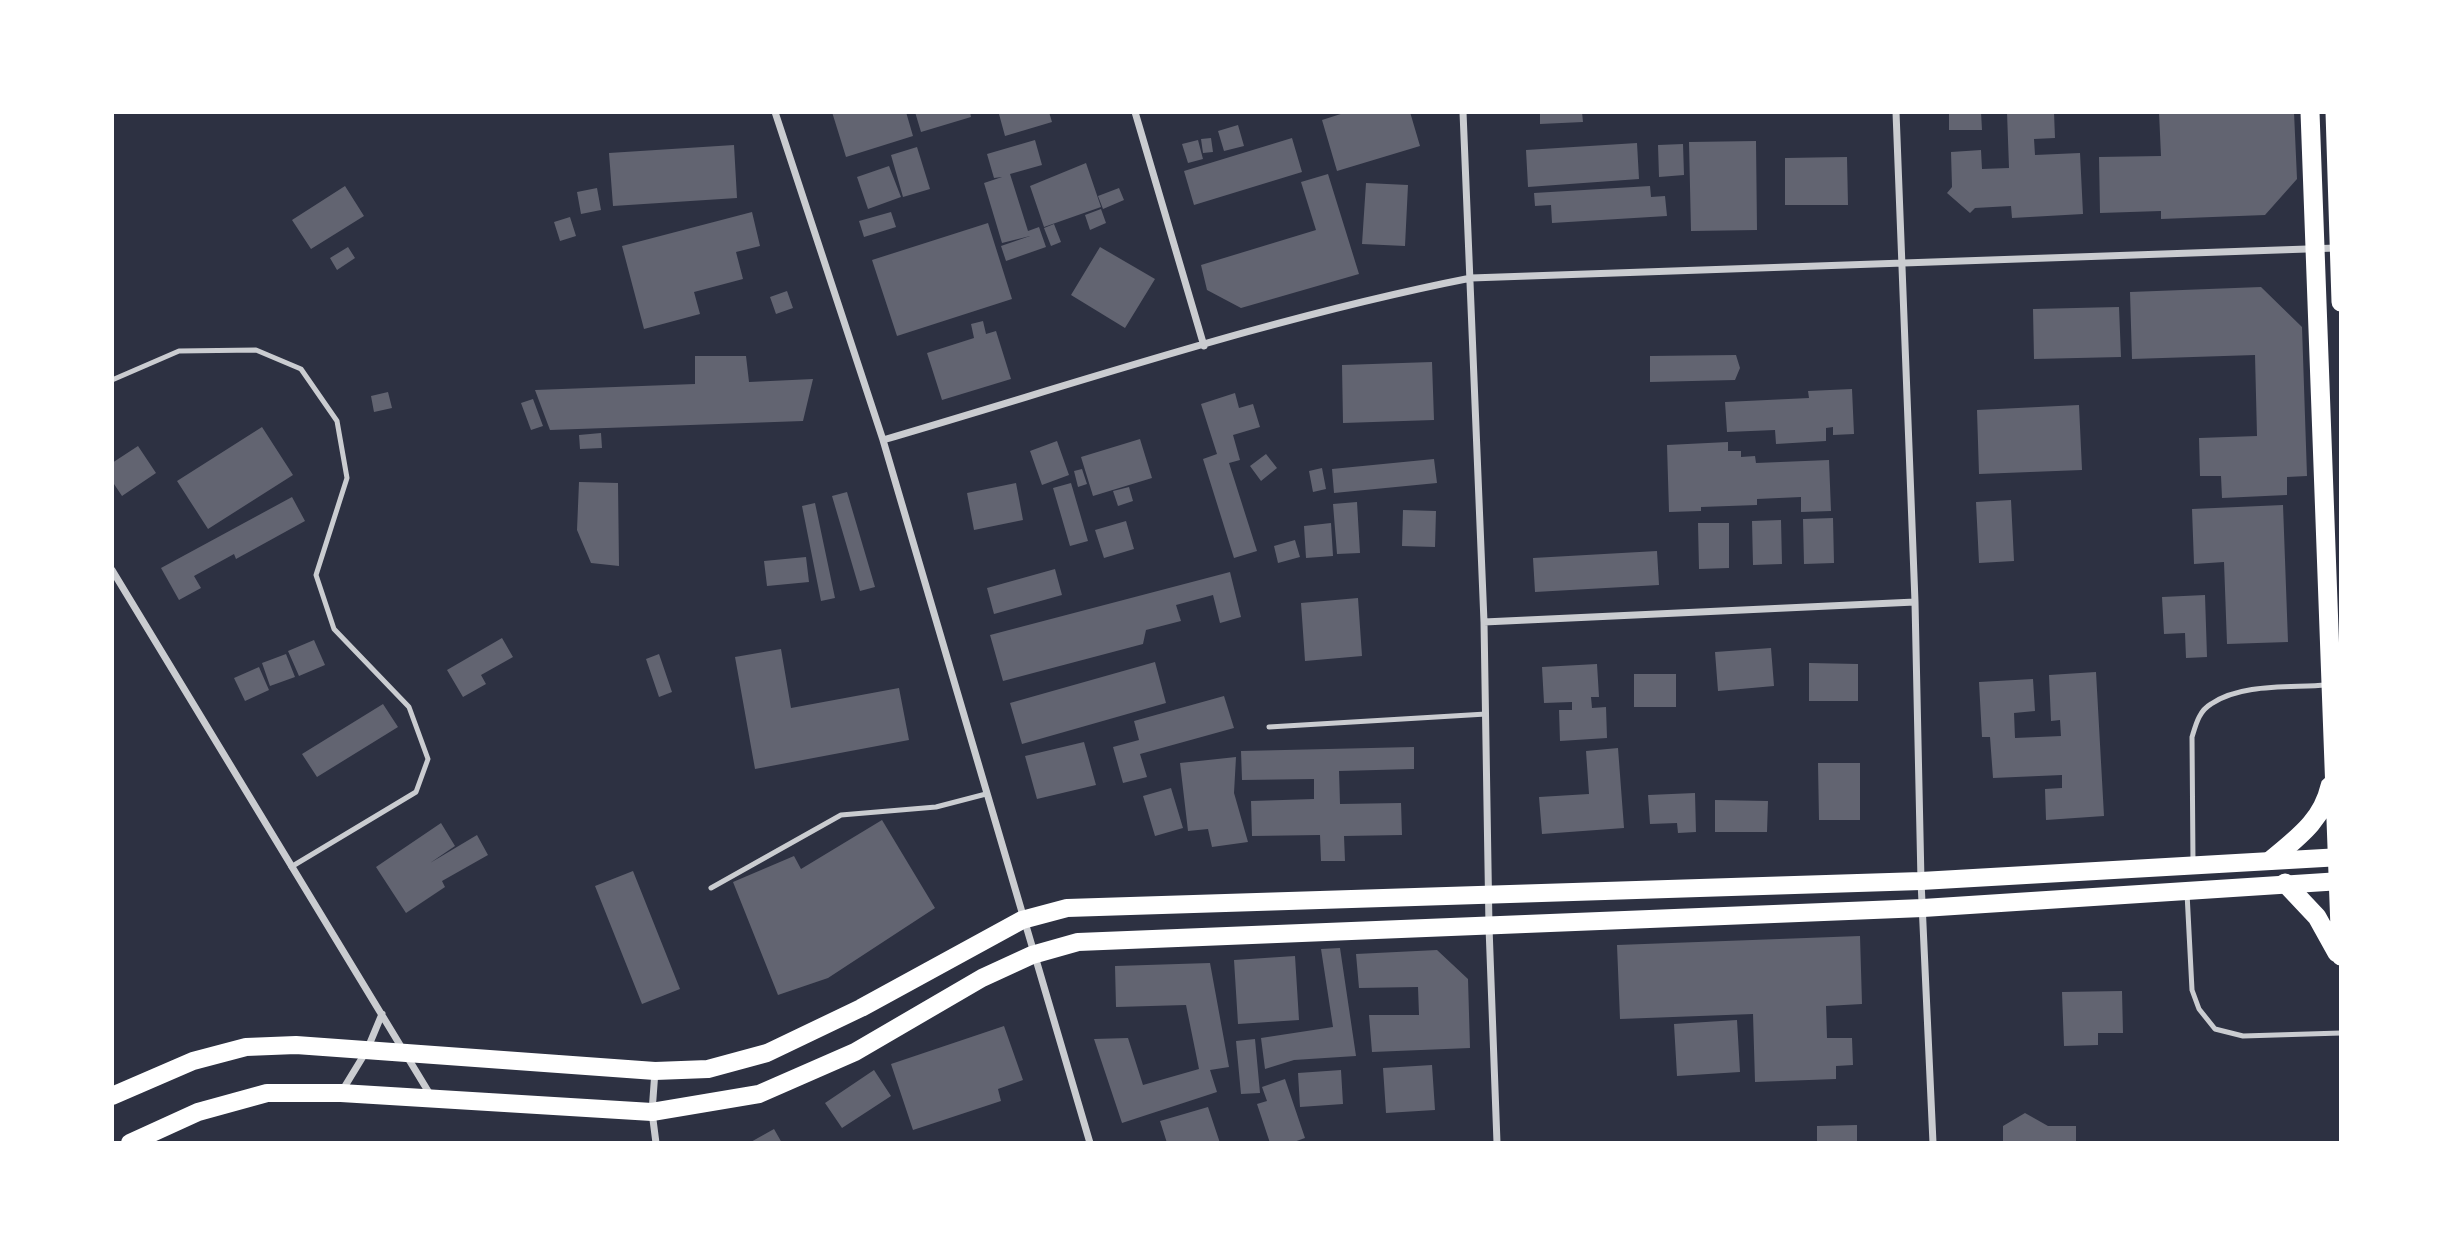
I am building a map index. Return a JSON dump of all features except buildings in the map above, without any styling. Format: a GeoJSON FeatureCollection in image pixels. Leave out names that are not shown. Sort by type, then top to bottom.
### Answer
{"type":"FeatureCollection","features":[{"type":"Feature","properties":{"kind":"highway"},"geometry":{"type":"LineString","coordinates":[[2310,112],[2336,685],[2334,768],[2341,956]]}},
{"type":"Feature","properties":{"kind":"highway"},"geometry":{"type":"LineString","coordinates":[[2335,112],[2341,302]]}},
{"type":"Feature","properties":{"kind":"highway"},"geometry":{"type":"LineString","coordinates":[[2271,860],[2317,817],[2326,804],[2334,768]]}},
{"type":"Feature","properties":{"kind":"highway"},"geometry":{"type":"LineString","coordinates":[[2285,883],[2317,917],[2341,964]]}},
{"type":"Feature","properties":{"kind":"main road"},"geometry":{"type":"LineString","coordinates":[[112,1096],[193,1061],[246,1046],[296,1045],[654,1071],[708,1069],[767,1053],[861,1009],[1022,920],[1067,908],[1921,881],[2193,863],[2339,857]]}},
{"type":"Feature","properties":{"kind":"main road"},"geometry":{"type":"LineString","coordinates":[[130,1143],[198,1112],[267,1093],[341,1093],[652,1112],[759,1094],[855,1052],[982,978],[1032,955],[1078,942],[1923,908],[2187,893],[2285,883],[2339,881]]}},
{"type":"Feature","properties":{"kind":"street"},"geometry":{"type":"LineString","coordinates":[[775,112],[883,440],[1032,955],[1090,1143]]}},
{"type":"Feature","properties":{"kind":"street"},"geometry":{"type":"LineString","coordinates":[[1135,112],[1204,346]]}},
{"type":"Feature","properties":{"kind":"street"},"geometry":{"type":"LineString","coordinates":[[1463,112],[1484,622],[1489,927],[1497,1143]]}},
{"type":"Feature","properties":{"kind":"street"},"geometry":{"type":"LineString","coordinates":[[1896,112],[1899,262],[1915,602],[1921,881],[1933,1143]]}},
{"type":"Feature","properties":{"kind":"street"},"geometry":{"type":"LineString","coordinates":[[883,440],[1377,296],[1471,278],[2340,248]]}},
{"type":"Feature","properties":{"kind":"street"},"geometry":{"type":"LineString","coordinates":[[112,570],[434,1100]]}},
{"type":"Feature","properties":{"kind":"street"},"geometry":{"type":"LineString","coordinates":[[1484,622],[1915,602]]}},
{"type":"Feature","properties":{"kind":"street"},"geometry":{"type":"LineString","coordinates":[[341,1093],[367,1050],[382,1014]]}},
{"type":"Feature","properties":{"kind":"street"},"geometry":{"type":"LineString","coordinates":[[654,1071],[652,1112],[656,1143]]}},
{"type":"Feature","properties":{"kind":"lane"},"geometry":{"type":"LineString","coordinates":[[112,380],[179,351],[256,350],[301,369],[337,421],[347,478],[316,575],[334,629],[409,707],[428,759],[416,792],[291,867]]}},
{"type":"Feature","properties":{"kind":"lane"},"geometry":{"type":"LineString","coordinates":[[2193,863],[2192,737],[2198,718],[2210,704],[2236,692],[2336,685]]}},
{"type":"Feature","properties":{"kind":"lane"},"geometry":{"type":"LineString","coordinates":[[1269,727],[1486,714]]}},
{"type":"Feature","properties":{"kind":"lane"},"geometry":{"type":"LineString","coordinates":[[711,888],[841,815],[936,807],[986,794]]}},
{"type":"Feature","properties":{"kind":"lane"},"geometry":{"type":"LineString","coordinates":[[2187,893],[2192,990],[2199,1009],[2215,1029],[2243,1036],[2341,1033]]}}]}
